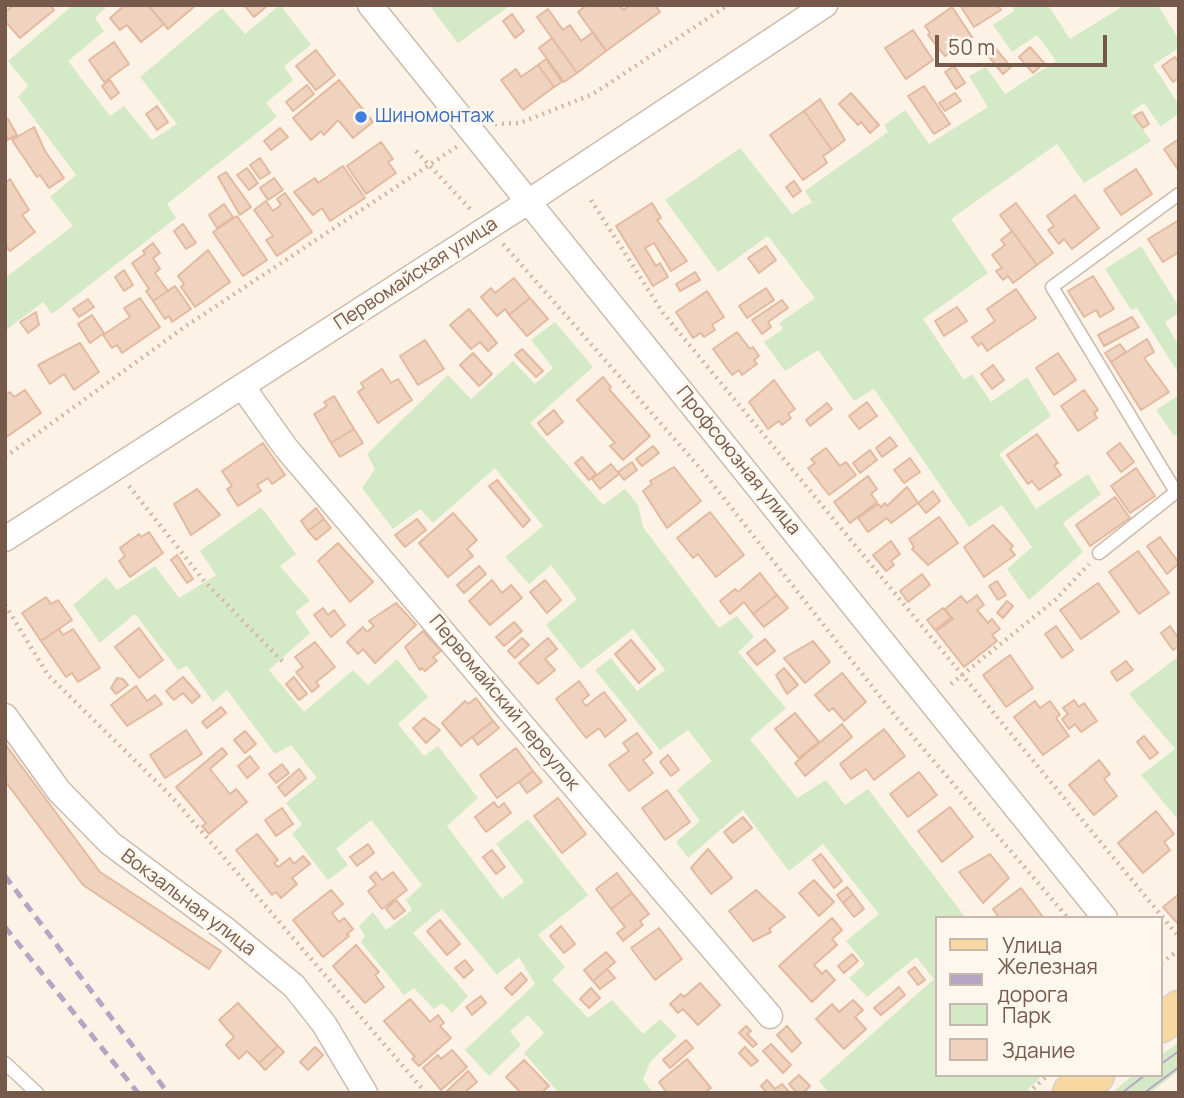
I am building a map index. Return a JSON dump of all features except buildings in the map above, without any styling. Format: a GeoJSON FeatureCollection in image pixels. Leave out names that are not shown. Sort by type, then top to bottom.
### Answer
{"type":"FeatureCollection","features":[{"type":"Feature","properties":{"kind":"main road"},"geometry":{"type":"LineString","coordinates":[[1072,1093],[1092,1077]]}},
{"type":"Feature","properties":{"kind":"street","name":"Профсоюзная улица"},"geometry":{"type":"LineString","coordinates":[[370,5],[1103,916]]}},
{"type":"Feature","properties":{"kind":"street","name":"Первомайская улица"},"geometry":{"type":"LineString","coordinates":[[5,539],[114,466],[487,228],[825,5]]}},
{"type":"Feature","properties":{"kind":"street","name":"Первомайский переулок"},"geometry":{"type":"LineString","coordinates":[[242,386],[286,448],[770,1016]]}},
{"type":"Feature","properties":{"kind":"street","name":"Вокзальная улица"},"geometry":{"type":"LineString","coordinates":[[5,716],[59,790],[110,843],[225,929],[294,986],[324,1024],[365,1093]]}},
{"type":"Feature","properties":{"kind":"lane"},"geometry":{"type":"LineString","coordinates":[[1099,553],[1177,491],[1052,287],[1179,194]]}},
{"type":"Feature","properties":{"kind":"lane"},"geometry":{"type":"LineString","coordinates":[[5,1063],[37,1093]]}},
{"type":"Feature","properties":{"kind":"path"},"geometry":{"type":"LineString","coordinates":[[5,457],[192,321],[474,136],[494,124],[520,122],[593,94],[728,5]]}},
{"type":"Feature","properties":{"kind":"path"},"geometry":{"type":"LineString","coordinates":[[416,151],[700,468],[897,718],[1066,916]]}},
{"type":"Feature","properties":{"kind":"path"},"geometry":{"type":"LineString","coordinates":[[590,200],[663,313],[1161,916]]}},
{"type":"Feature","properties":{"kind":"path"},"geometry":{"type":"LineString","coordinates":[[114,466],[205,582],[285,663]]}},
{"type":"Feature","properties":{"kind":"path"},"geometry":{"type":"LineString","coordinates":[[951,684],[1055,600],[1099,553]]}},
{"type":"Feature","properties":{"kind":"path"},"geometry":{"type":"LineString","coordinates":[[5,605],[48,675],[172,797],[426,1093]]}},
{"type":"Feature","properties":{"kind":"path"},"geometry":{"type":"LineString","coordinates":[[1163,918],[1179,937]]}},
{"type":"Feature","properties":{"kind":"path"},"geometry":{"type":"LineString","coordinates":[[1163,962],[1179,950]]}},
{"type":"Feature","properties":{"kind":"path"},"geometry":{"type":"LineString","coordinates":[[1028,1093],[1045,1077]]}},
{"type":"Feature","properties":{"kind":"green space"},"geometry":{"type":"Polygon","coordinates":[[[73,5],[108,5],[95,18],[104,31],[68,61],[110,116],[124,106],[152,140],[177,124],[140,77],[222,8],[245,34],[280,5],[311,45],[284,66],[293,80],[266,103],[277,117],[167,204],[176,218],[52,314],[43,302],[5,331],[5,278],[73,226],[50,197],[76,175],[18,97],[28,86],[8,61],[73,5]]]}},
{"type":"Feature","properties":{"kind":"green space"},"geometry":{"type":"Polygon","coordinates":[[[429,5],[511,5],[458,43],[429,5]]]}},
{"type":"Feature","properties":{"kind":"green space"},"geometry":{"type":"Polygon","coordinates":[[[1012,5],[1048,5],[1070,39],[1120,8],[1119,5],[1158,5],[1179,40],[1179,48],[1153,65],[1179,105],[1179,113],[1161,127],[1144,103],[1131,112],[1151,141],[1084,183],[1057,144],[951,219],[988,273],[923,319],[964,380],[972,374],[991,402],[1027,377],[1051,416],[999,454],[1036,509],[1088,474],[1101,494],[1063,523],[1083,552],[1029,600],[1007,569],[1032,547],[1002,505],[969,527],[874,389],[854,401],[818,350],[785,371],[764,342],[783,329],[779,323],[815,298],[768,236],[718,272],[665,200],[740,148],[792,214],[812,202],[805,191],[888,132],[884,125],[905,110],[929,144],[988,107],[969,76],[986,67],[1005,94],[1056,61],[1037,35],[1012,52],[993,25],[1014,11],[1012,5]]]}},
{"type":"Feature","properties":{"kind":"green space"},"geometry":{"type":"Polygon","coordinates":[[[1141,246],[1179,307],[1179,313],[1165,322],[1179,346],[1179,374],[1137,308],[1131,310],[1105,269],[1141,246]]]}},
{"type":"Feature","properties":{"kind":"green space"},"geometry":{"type":"Polygon","coordinates":[[[555,322],[593,367],[530,423],[603,505],[625,489],[638,505],[643,527],[719,628],[737,616],[754,637],[738,652],[786,708],[750,739],[797,798],[826,780],[845,805],[868,789],[964,916],[936,916],[936,1077],[1041,1077],[1024,1093],[829,1093],[819,1081],[934,979],[916,957],[867,997],[849,978],[865,964],[846,941],[879,914],[823,844],[789,871],[743,810],[688,858],[676,842],[700,821],[677,790],[712,761],[688,730],[660,750],[595,670],[611,658],[637,691],[665,670],[633,629],[581,669],[546,625],[577,599],[551,565],[529,584],[505,557],[543,526],[495,468],[433,523],[420,509],[393,529],[362,488],[375,469],[367,454],[448,375],[471,399],[513,361],[535,384],[553,368],[531,340],[555,322]]]}},
{"type":"Feature","properties":{"kind":"green space"},"geometry":{"type":"Polygon","coordinates":[[[1179,395],[1179,433],[1174,436],[1156,410],[1179,395]]]}},
{"type":"Feature","properties":{"kind":"green space"},"geometry":{"type":"Polygon","coordinates":[[[261,507],[296,554],[280,566],[310,601],[295,612],[310,633],[269,670],[304,712],[353,670],[368,685],[397,659],[428,697],[398,724],[424,756],[438,746],[478,798],[447,826],[502,899],[524,882],[496,844],[528,819],[588,895],[538,935],[565,967],[552,980],[588,1018],[612,1000],[643,1034],[660,1019],[677,1036],[650,1062],[643,1080],[653,1093],[559,1093],[524,1053],[544,1033],[528,1015],[510,1031],[521,1045],[489,1076],[465,1050],[535,984],[519,957],[497,975],[442,909],[413,933],[468,996],[452,1013],[442,1003],[434,1009],[414,988],[404,995],[361,942],[365,936],[359,926],[373,912],[386,930],[412,910],[406,900],[422,885],[371,820],[336,849],[348,865],[328,880],[292,834],[302,824],[286,803],[317,778],[291,745],[275,754],[227,690],[213,702],[187,666],[178,670],[135,614],[100,643],[73,605],[106,577],[117,590],[155,566],[179,598],[216,575],[200,551],[261,507]]]}},
{"type":"Feature","properties":{"kind":"green space"},"geometry":{"type":"Polygon","coordinates":[[[1179,656],[1179,821],[1141,775],[1175,749],[1129,694],[1179,656]]]}},
{"type":"Feature","properties":{"kind":"green space"},"geometry":{"type":"Polygon","coordinates":[[[1179,1042],[1179,1071],[1149,1093],[1112,1093],[1131,1077],[1163,1077],[1163,1054],[1179,1042]]]}},
{"type":"Feature","properties":{"kind":"tram line"},"geometry":{"type":"LineString","coordinates":[[1163,1063],[1179,1051]]}},
{"type":"Feature","properties":{"kind":"tram line"},"geometry":{"type":"LineString","coordinates":[[1144,1093],[1179,1067]]}},
{"type":"Feature","properties":{"kind":"tram line"},"geometry":{"type":"LineString","coordinates":[[1122,1093],[1142,1077]]}},
{"type":"Feature","properties":{"kind":"railway"},"geometry":{"type":"LineString","coordinates":[[5,876],[168,1093]]}},
{"type":"Feature","properties":{"kind":"railway"},"geometry":{"type":"LineString","coordinates":[[5,927],[138,1093]]}},
{"type":"Feature","properties":{"kind":"place","name":"Шиномонтаж"},"geometry":{"type":"Point","coordinates":[361,117]}}]}
